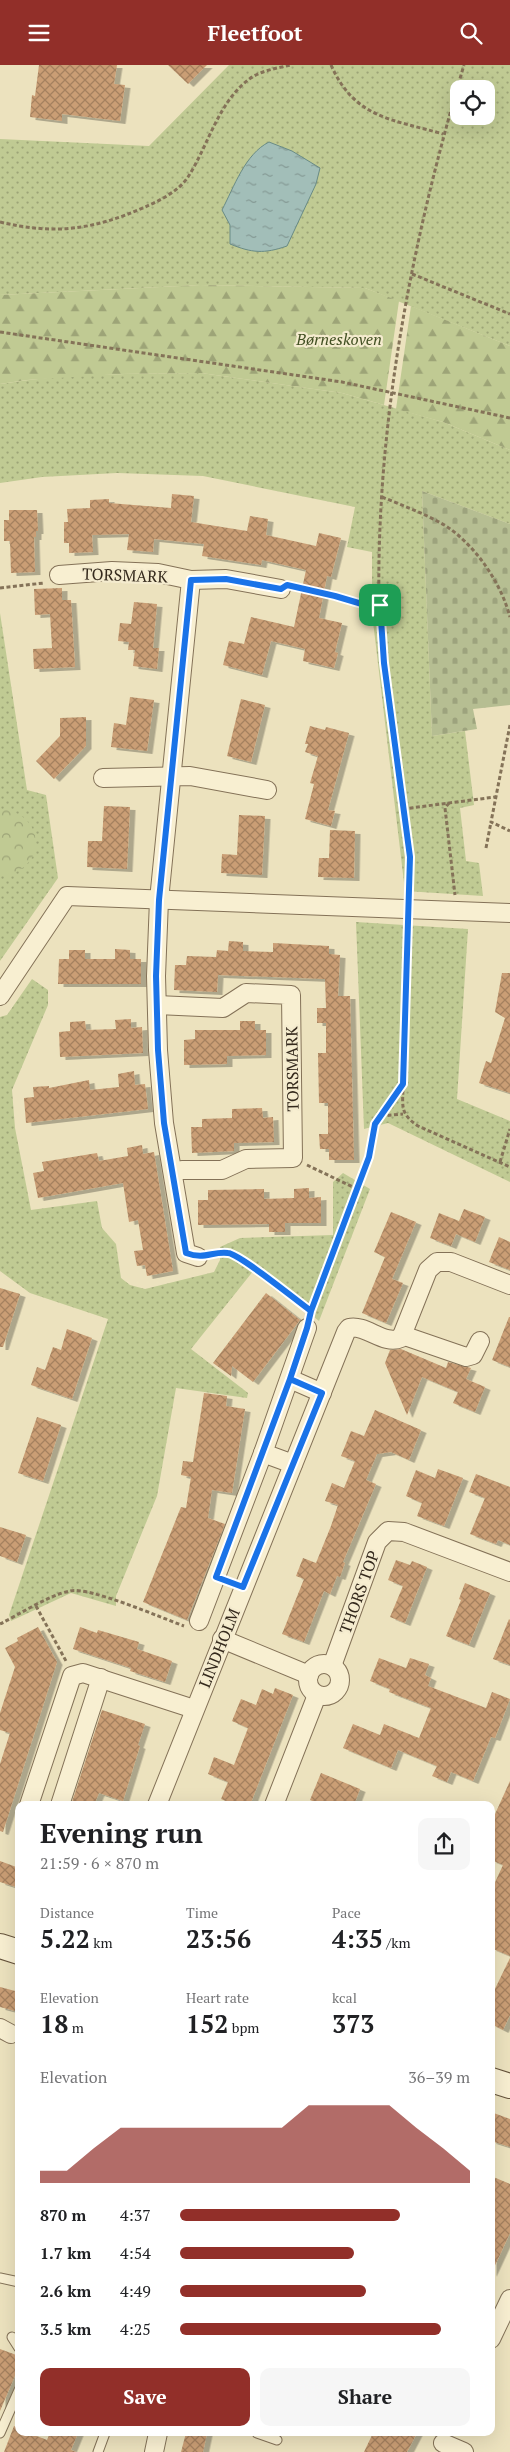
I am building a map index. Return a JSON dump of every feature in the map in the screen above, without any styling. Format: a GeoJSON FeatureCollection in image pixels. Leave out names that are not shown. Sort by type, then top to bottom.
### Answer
{"type":"FeatureCollection","features":[{"type":"Feature","properties":{"kind":"street","name":"TORSMARK"},"geometry":{"type":"LineString","coordinates":[[59,575],[112,571],[148,573],[191,580],[226,579],[281,589]]}},
{"type":"Feature","properties":{"kind":"street","name":"TORSMARK"},"geometry":{"type":"LineString","coordinates":[[191,580],[159,900],[157,1005],[164,1123],[186,1253],[198,1257]]}},
{"type":"Feature","properties":{"kind":"street"},"geometry":{"type":"LineString","coordinates":[[104,779],[172,775],[267,790]]}},
{"type":"Feature","properties":{"kind":"street"},"geometry":{"type":"LineString","coordinates":[[0,996],[67,896],[510,913]]}},
{"type":"Feature","properties":{"kind":"street","name":"TORSMARK"},"geometry":{"type":"LineString","coordinates":[[157,1005],[223,1008],[246,993],[291,995],[293,1158]]}},
{"type":"Feature","properties":{"kind":"street"},"geometry":{"type":"LineString","coordinates":[[172,1172],[182,1170],[222,1170],[246,1159],[293,1158]]}},
{"type":"Feature","properties":{"kind":"street"},"geometry":{"type":"LineString","coordinates":[[402,1335],[428,1270],[437,1262],[450,1262],[510,1285]]}},
{"type":"Feature","properties":{"kind":"street","name":"LINDHOLM"},"geometry":{"type":"LineString","coordinates":[[192,1623],[216,1577],[263,1453],[307,1328]]}},
{"type":"Feature","properties":{"kind":"street","name":"LINDHOLM"},"geometry":{"type":"LineString","coordinates":[[158,1801],[349,1328],[358,1328],[394,1340],[401,1338],[402,1335],[466,1357],[473,1355],[480,1341]]}},
{"type":"Feature","properties":{"kind":"street"},"geometry":{"type":"LineString","coordinates":[[290,1379],[322,1393]]}},
{"type":"Feature","properties":{"kind":"street"},"geometry":{"type":"LineString","coordinates":[[263,1453],[293,1464]]}},
{"type":"Feature","properties":{"kind":"street","name":"THORS TOP"},"geometry":{"type":"LineString","coordinates":[[332,1666],[377,1542],[388,1531],[404,1532],[510,1572]]}},
{"type":"Feature","properties":{"kind":"street","name":"LINDHOLM"},"geometry":{"type":"LineString","coordinates":[[216,1577],[243,1587]]}},
{"type":"Feature","properties":{"kind":"street"},"geometry":{"type":"LineString","coordinates":[[222,1639],[309,1675]]}},
{"type":"Feature","properties":{"kind":"street"},"geometry":{"type":"LineString","coordinates":[[320,1664],[332,1666],[340,1677],[338,1689],[328,1696],[317,1695],[309,1686],[309,1675],[315,1666],[320,1664]]}},
{"type":"Feature","properties":{"kind":"street","name":"LINDHOLM"},"geometry":{"type":"LineString","coordinates":[[75,1674],[83,1673],[100,1678],[194,1709]]}},
{"type":"Feature","properties":{"kind":"street"},"geometry":{"type":"LineString","coordinates":[[30,1801],[69,1680],[75,1674]]}},
{"type":"Feature","properties":{"kind":"street"},"geometry":{"type":"LineString","coordinates":[[61,1801],[100,1678]]}},
{"type":"Feature","properties":{"kind":"street"},"geometry":{"type":"LineString","coordinates":[[276,1801],[317,1695]]}},
{"type":"Feature","properties":{"kind":"street"},"geometry":{"type":"LineString","coordinates":[[53,1731],[81,1740]]}},
{"type":"Feature","properties":{"kind":"street"},"geometry":{"type":"LineString","coordinates":[[0,1946],[15,1951]]}},
{"type":"Feature","properties":{"kind":"street"},"geometry":{"type":"LineString","coordinates":[[495,2081],[510,2086]]}},
{"type":"Feature","properties":{"kind":"street"},"geometry":{"type":"LineString","coordinates":[[495,2331],[510,2299]]}},
{"type":"Feature","properties":{"kind":"street"},"geometry":{"type":"LineString","coordinates":[[154,2452],[157,2436]]}},
{"type":"Feature","properties":{"kind":"street"},"geometry":{"type":"LineString","coordinates":[[444,2443],[464,2452]]}},
{"type":"Feature","properties":{"kind":"lane"},"geometry":{"type":"LineString","coordinates":[[0,2278],[15,2281]]}},
{"type":"Feature","properties":{"kind":"lane"},"geometry":{"type":"LineString","coordinates":[[12,2337],[15,2342]]}},
{"type":"Feature","properties":{"kind":"lane"},"geometry":{"type":"LineString","coordinates":[[0,2433],[15,2399]]}},
{"type":"Feature","properties":{"kind":"lane"},"geometry":{"type":"LineString","coordinates":[[98,2452],[104,2436]]}},
{"type":"Feature","properties":{"kind":"lane"},"geometry":{"type":"LineString","coordinates":[[266,2436],[277,2440]]}},
{"type":"Feature","properties":{"kind":"path"},"geometry":{"type":"LineString","coordinates":[[0,222],[29,229],[80,229],[119,219],[161,200],[187,179],[231,97],[248,79],[272,69],[291,65]]}},
{"type":"Feature","properties":{"kind":"path"},"geometry":{"type":"LineString","coordinates":[[331,65],[345,91],[360,106],[381,116],[443,134]]}},
{"type":"Feature","properties":{"kind":"path"},"geometry":{"type":"LineString","coordinates":[[403,1114],[410,857],[384,663],[380,605],[382,497],[390,391],[412,274],[443,134],[464,65]]}},
{"type":"Feature","properties":{"kind":"path"},"geometry":{"type":"LineString","coordinates":[[412,274],[510,314]]}},
{"type":"Feature","properties":{"kind":"path"},"geometry":{"type":"LineString","coordinates":[[0,332],[342,382],[510,418]]}},
{"type":"Feature","properties":{"kind":"path"},"geometry":{"type":"LineString","coordinates":[[382,497],[417,511],[447,527],[472,549],[491,575],[507,606],[510,617]]}},
{"type":"Feature","properties":{"kind":"path"},"geometry":{"type":"LineString","coordinates":[[0,588],[53,581],[59,575]]}},
{"type":"Feature","properties":{"kind":"path"},"geometry":{"type":"LineString","coordinates":[[281,589],[287,585],[362,604],[380,605]]}},
{"type":"Feature","properties":{"kind":"path"},"geometry":{"type":"LineString","coordinates":[[486,848],[510,725]]}},
{"type":"Feature","properties":{"kind":"path"},"geometry":{"type":"LineString","coordinates":[[403,809],[496,797]]}},
{"type":"Feature","properties":{"kind":"path"},"geometry":{"type":"LineString","coordinates":[[449,803],[445,808],[457,911]]}},
{"type":"Feature","properties":{"kind":"path"},"geometry":{"type":"LineString","coordinates":[[491,822],[510,831]]}},
{"type":"Feature","properties":{"kind":"path"},"geometry":{"type":"LineString","coordinates":[[307,1328],[311,1311],[369,1157],[375,1124],[403,1084]]}},
{"type":"Feature","properties":{"kind":"path"},"geometry":{"type":"LineString","coordinates":[[380,1116],[403,1114],[418,1126],[510,1167]]}},
{"type":"Feature","properties":{"kind":"path"},"geometry":{"type":"LineString","coordinates":[[500,1162],[510,1129]]}},
{"type":"Feature","properties":{"kind":"path"},"geometry":{"type":"LineString","coordinates":[[293,1158],[357,1189]]}},
{"type":"Feature","properties":{"kind":"path"},"geometry":{"type":"LineString","coordinates":[[198,1257],[229,1253],[249,1265],[311,1311]]}},
{"type":"Feature","properties":{"kind":"path"},"geometry":{"type":"LineString","coordinates":[[0,1624],[57,1595],[72,1590],[91,1593],[192,1623]]}},
{"type":"Feature","properties":{"kind":"path"},"geometry":{"type":"LineString","coordinates":[[36,1606],[75,1674]]}},
{"type":"Feature","properties":{"kind":"green space"},"geometry":{"type":"Polygon","coordinates":[[[229,65],[510,65],[510,346],[365,288],[200,285],[0,295],[0,139],[149,146],[229,65]]]}},
{"type":"Feature","properties":{"kind":"green space","name":"Børneskoven"},"geometry":{"type":"Polygon","coordinates":[[[200,285],[365,288],[399,301],[384,405],[342,393],[201,373],[120,374],[27,380],[0,384],[0,295],[200,285]]]}},
{"type":"Feature","properties":{"kind":"green space","name":"Børneskoven"},"geometry":{"type":"Polygon","coordinates":[[[411,306],[510,346],[510,450],[443,422],[396,409],[411,306]]]}},
{"type":"Feature","properties":{"kind":"green space"},"geometry":{"type":"Polygon","coordinates":[[[201,373],[342,393],[443,422],[510,450],[510,524],[422,491],[432,736],[465,731],[474,805],[460,808],[466,861],[479,863],[483,896],[405,891],[372,613],[372,552],[347,547],[355,507],[203,476],[117,473],[42,477],[0,483],[0,384],[75,376],[201,373]]]}},
{"type":"Feature","properties":{"kind":"green space"},"geometry":{"type":"Polygon","coordinates":[[[422,491],[510,524],[510,705],[473,709],[477,729],[432,736],[422,491]]]}},
{"type":"Feature","properties":{"kind":"green space"},"geometry":{"type":"Polygon","coordinates":[[[0,613],[27,790],[46,795],[58,878],[0,961],[0,613]]]}},
{"type":"Feature","properties":{"kind":"green space"},"geometry":{"type":"Polygon","coordinates":[[[1,809],[16,813],[27,820],[33,830],[36,841],[34,853],[28,863],[18,871],[3,876],[0,876],[1,809]]]}},
{"type":"Feature","properties":{"kind":"green space"},"geometry":{"type":"Polygon","coordinates":[[[356,922],[468,929],[457,1099],[510,1121],[510,1182],[388,1123],[364,1129],[356,922]]]}},
{"type":"Feature","properties":{"kind":"green space"},"geometry":{"type":"Polygon","coordinates":[[[32,979],[48,990],[48,1005],[12,1090],[15,1128],[31,1210],[97,1201],[102,1228],[116,1244],[121,1278],[130,1285],[145,1289],[214,1272],[220,1260],[220,1247],[240,1238],[333,1235],[333,1182],[343,1173],[370,1189],[319,1321],[254,1270],[191,1349],[248,1393],[247,1398],[176,1388],[157,1496],[116,1596],[116,1606],[71,1593],[11,1621],[9,1615],[108,1319],[30,1293],[0,1271],[0,1017],[7,1015],[32,979]]]}},
{"type":"Feature","properties":{"kind":"water"},"geometry":{"type":"Polygon","coordinates":[[[269,142],[292,151],[320,168],[316,184],[287,246],[265,251],[252,251],[230,244],[230,225],[222,210],[253,154],[269,142]]]}},
{"type":"Feature","properties":{"kind":"building"},"geometry":{"type":"Polygon","coordinates":[[[39,65],[117,65],[114,84],[125,85],[120,121],[62,114],[62,121],[30,117],[32,95],[35,96],[39,65]]]}},
{"type":"Feature","properties":{"kind":"building"},"geometry":{"type":"Polygon","coordinates":[[[168,65],[207,65],[188,84],[168,65]]]}},
{"type":"Feature","properties":{"kind":"building"},"geometry":{"type":"Polygon","coordinates":[[[172,494],[194,496],[191,522],[247,531],[250,516],[268,519],[266,535],[316,546],[319,533],[341,538],[331,577],[327,576],[319,618],[342,623],[335,652],[338,653],[334,668],[303,661],[305,649],[271,641],[262,675],[223,665],[229,641],[244,644],[251,617],[294,627],[306,570],[262,560],[261,565],[202,556],[204,544],[154,539],[153,552],[127,550],[129,534],[92,535],[93,552],[69,553],[69,543],[64,543],[64,522],[68,522],[67,509],[90,508],[90,500],[109,499],[109,503],[171,508],[172,494]]]}},
{"type":"Feature","properties":{"kind":"building"},"geometry":{"type":"Polygon","coordinates":[[[9,510],[37,510],[38,531],[36,531],[36,537],[34,537],[35,572],[11,573],[10,541],[4,541],[4,520],[9,520],[9,510]]]}},
{"type":"Feature","properties":{"kind":"building"},"geometry":{"type":"Polygon","coordinates":[[[62,588],[62,600],[71,600],[75,667],[34,669],[33,649],[52,648],[50,614],[35,615],[34,589],[62,588]]]}},
{"type":"Feature","properties":{"kind":"building"},"geometry":{"type":"Polygon","coordinates":[[[134,602],[157,604],[153,648],[159,648],[157,669],[133,666],[135,650],[128,650],[129,642],[118,641],[120,623],[131,624],[134,602]]]}},
{"type":"Feature","properties":{"kind":"building"},"geometry":{"type":"Polygon","coordinates":[[[130,697],[154,700],[147,751],[111,747],[114,723],[126,725],[130,697]]]}},
{"type":"Feature","properties":{"kind":"building"},"geometry":{"type":"Polygon","coordinates":[[[241,699],[265,705],[251,762],[227,756],[241,699]]]}},
{"type":"Feature","properties":{"kind":"building"},"geometry":{"type":"Polygon","coordinates":[[[86,717],[86,746],[54,779],[36,761],[60,736],[60,718],[86,717]]]}},
{"type":"Feature","properties":{"kind":"building"},"geometry":{"type":"Polygon","coordinates":[[[310,726],[325,730],[326,727],[349,733],[328,810],[335,811],[331,826],[305,819],[314,784],[310,783],[318,756],[305,752],[308,744],[305,744],[310,726]]]}},
{"type":"Feature","properties":{"kind":"building"},"geometry":{"type":"Polygon","coordinates":[[[104,806],[130,807],[127,869],[87,867],[88,841],[102,841],[104,806]]]}},
{"type":"Feature","properties":{"kind":"building"},"geometry":{"type":"Polygon","coordinates":[[[239,815],[265,816],[262,875],[221,873],[222,854],[237,855],[239,815]]]}},
{"type":"Feature","properties":{"kind":"building"},"geometry":{"type":"Polygon","coordinates":[[[330,830],[355,831],[354,878],[318,877],[319,858],[329,858],[330,830]]]}},
{"type":"Feature","properties":{"kind":"building"},"geometry":{"type":"Polygon","coordinates":[[[229,941],[243,942],[243,951],[273,952],[273,943],[329,946],[329,954],[340,955],[338,996],[350,996],[354,1160],[329,1160],[329,1149],[320,1149],[319,1134],[328,1134],[328,1103],[319,1103],[318,1053],[326,1053],[326,1023],[317,1023],[317,1008],[326,1008],[325,979],[218,975],[217,992],[174,990],[175,965],[186,965],[187,956],[216,957],[217,950],[228,951],[229,941]]]}},
{"type":"Feature","properties":{"kind":"building"},"geometry":{"type":"Polygon","coordinates":[[[115,949],[130,950],[130,959],[141,959],[141,984],[58,984],[59,959],[69,959],[69,950],[85,950],[85,959],[115,959],[115,949]]]}},
{"type":"Feature","properties":{"kind":"building"},"geometry":{"type":"Polygon","coordinates":[[[502,973],[510,973],[510,1093],[479,1083],[486,1061],[491,1063],[505,1018],[495,1012],[502,973]]]}},
{"type":"Feature","properties":{"kind":"building"},"geometry":{"type":"Polygon","coordinates":[[[131,1019],[131,1028],[142,1027],[143,1053],[60,1057],[59,1032],[70,1031],[70,1022],[85,1021],[86,1030],[116,1029],[115,1020],[131,1019]]]}},
{"type":"Feature","properties":{"kind":"building"},"geometry":{"type":"Polygon","coordinates":[[[240,1021],[255,1021],[255,1030],[266,1030],[266,1055],[227,1056],[227,1064],[184,1065],[184,1040],[195,1039],[195,1030],[240,1030],[240,1021]]]}},
{"type":"Feature","properties":{"kind":"building"},"geometry":{"type":"Polygon","coordinates":[[[134,1071],[135,1085],[145,1084],[148,1109],[26,1123],[24,1098],[34,1097],[33,1087],[49,1086],[49,1088],[89,1080],[90,1090],[119,1087],[118,1074],[134,1071]]]}},
{"type":"Feature","properties":{"kind":"building"},"geometry":{"type":"Polygon","coordinates":[[[262,1108],[263,1118],[273,1117],[274,1142],[234,1143],[234,1151],[192,1153],[191,1127],[202,1127],[202,1119],[232,1118],[232,1109],[262,1108]]]}},
{"type":"Feature","properties":{"kind":"building"},"geometry":{"type":"Polygon","coordinates":[[[142,1145],[143,1154],[154,1152],[173,1271],[147,1276],[145,1265],[137,1266],[134,1251],[143,1250],[138,1220],[129,1222],[123,1183],[38,1198],[33,1173],[44,1171],[42,1162],[97,1153],[99,1161],[128,1156],[127,1148],[142,1145]]]}},
{"type":"Feature","properties":{"kind":"building"},"geometry":{"type":"Polygon","coordinates":[[[309,1188],[309,1198],[321,1197],[321,1223],[285,1223],[285,1232],[269,1232],[269,1224],[198,1225],[198,1200],[208,1200],[208,1190],[264,1189],[264,1199],[294,1198],[294,1189],[309,1188]]]}},
{"type":"Feature","properties":{"kind":"building"},"geometry":{"type":"Polygon","coordinates":[[[464,1209],[485,1217],[475,1242],[456,1234],[451,1246],[430,1238],[439,1213],[459,1221],[464,1209]]]}},
{"type":"Feature","properties":{"kind":"building"},"geometry":{"type":"Polygon","coordinates":[[[391,1212],[416,1222],[392,1279],[403,1283],[386,1323],[362,1313],[385,1257],[374,1252],[391,1212]]]}},
{"type":"Feature","properties":{"kind":"building"},"geometry":{"type":"Polygon","coordinates":[[[499,1237],[510,1242],[510,1270],[489,1262],[499,1237]]]}},
{"type":"Feature","properties":{"kind":"building"},"geometry":{"type":"Polygon","coordinates":[[[0,1288],[20,1294],[3,1347],[0,1347],[0,1288]]]}},
{"type":"Feature","properties":{"kind":"building"},"geometry":{"type":"Polygon","coordinates":[[[266,1293],[300,1320],[253,1382],[232,1366],[231,1376],[213,1363],[266,1293]]]}},
{"type":"Feature","properties":{"kind":"building"},"geometry":{"type":"Polygon","coordinates":[[[510,1317],[510,1367],[492,1360],[510,1317]]]}},
{"type":"Feature","properties":{"kind":"building"},"geometry":{"type":"Polygon","coordinates":[[[67,1329],[92,1338],[72,1399],[31,1385],[37,1367],[45,1370],[53,1347],[61,1350],[67,1329]]]}},
{"type":"Feature","properties":{"kind":"building"},"geometry":{"type":"Polygon","coordinates":[[[401,1349],[446,1368],[448,1362],[471,1368],[466,1379],[485,1387],[475,1412],[453,1403],[458,1392],[422,1377],[407,1415],[385,1363],[390,1350],[401,1349]]]}},
{"type":"Feature","properties":{"kind":"building"},"geometry":{"type":"Polygon","coordinates":[[[204,1393],[227,1396],[226,1406],[245,1409],[232,1493],[212,1490],[208,1518],[225,1524],[187,1620],[143,1602],[181,1507],[186,1508],[191,1477],[181,1475],[183,1461],[193,1462],[204,1393]]]}},
{"type":"Feature","properties":{"kind":"building"},"geometry":{"type":"Polygon","coordinates":[[[375,1410],[421,1430],[409,1460],[391,1452],[377,1454],[366,1480],[376,1484],[343,1562],[345,1563],[340,1577],[337,1576],[330,1594],[324,1591],[304,1642],[282,1634],[304,1579],[296,1576],[303,1558],[316,1563],[331,1526],[338,1505],[325,1501],[332,1483],[344,1488],[355,1461],[341,1456],[351,1431],[364,1436],[375,1410]]]}},
{"type":"Feature","properties":{"kind":"building"},"geometry":{"type":"Polygon","coordinates":[[[37,1417],[61,1425],[43,1481],[18,1473],[37,1417]]]}},
{"type":"Feature","properties":{"kind":"building"},"geometry":{"type":"Polygon","coordinates":[[[438,1469],[463,1478],[444,1526],[417,1516],[422,1503],[406,1496],[416,1470],[435,1478],[438,1469]]]}},
{"type":"Feature","properties":{"kind":"building"},"geometry":{"type":"Polygon","coordinates":[[[476,1474],[510,1487],[510,1545],[498,1540],[496,1544],[470,1534],[485,1498],[469,1492],[476,1474]]]}},
{"type":"Feature","properties":{"kind":"building"},"geometry":{"type":"Polygon","coordinates":[[[0,1527],[26,1535],[17,1562],[0,1556],[0,1527]]]}},
{"type":"Feature","properties":{"kind":"building"},"geometry":{"type":"Polygon","coordinates":[[[396,1560],[410,1565],[412,1561],[427,1567],[405,1623],[390,1617],[403,1586],[388,1580],[396,1560]]]}},
{"type":"Feature","properties":{"kind":"building"},"geometry":{"type":"Polygon","coordinates":[[[465,1583],[490,1593],[469,1645],[446,1636],[461,1600],[459,1599],[465,1583]]]}},
{"type":"Feature","properties":{"kind":"building"},"geometry":{"type":"Polygon","coordinates":[[[510,1620],[510,1665],[493,1659],[510,1620]]]}},
{"type":"Feature","properties":{"kind":"building"},"geometry":{"type":"Polygon","coordinates":[[[38,1627],[57,1662],[3,1832],[0,1831],[0,1764],[10,1733],[0,1730],[0,1713],[15,1667],[5,1648],[18,1641],[17,1638],[38,1627]]]}},
{"type":"Feature","properties":{"kind":"building"},"geometry":{"type":"Polygon","coordinates":[[[80,1627],[97,1633],[98,1630],[139,1642],[137,1649],[172,1661],[165,1682],[130,1671],[131,1668],[73,1649],[80,1627]]]}},
{"type":"Feature","properties":{"kind":"building"},"geometry":{"type":"Polygon","coordinates":[[[379,1658],[406,1668],[410,1658],[429,1664],[425,1675],[431,1678],[428,1686],[486,1708],[492,1692],[510,1699],[495,1738],[491,1737],[473,1781],[451,1772],[447,1782],[432,1776],[437,1766],[398,1750],[391,1768],[343,1748],[353,1724],[380,1735],[384,1724],[419,1738],[431,1708],[389,1692],[390,1689],[370,1681],[379,1658]]]}},
{"type":"Feature","properties":{"kind":"building"},"geometry":{"type":"Polygon","coordinates":[[[275,1688],[293,1695],[252,1801],[226,1801],[221,1799],[228,1782],[208,1774],[214,1757],[234,1765],[248,1728],[232,1721],[241,1699],[256,1705],[262,1689],[273,1694],[275,1688]]]}},
{"type":"Feature","properties":{"kind":"building"},"geometry":{"type":"Polygon","coordinates":[[[102,1710],[145,1724],[123,1801],[99,1793],[96,1801],[72,1801],[102,1710]]]}},
{"type":"Feature","properties":{"kind":"building"},"geometry":{"type":"Polygon","coordinates":[[[321,1773],[360,1789],[356,1801],[310,1800],[321,1773]]]}},
{"type":"Feature","properties":{"kind":"building"},"geometry":{"type":"Polygon","coordinates":[[[510,1781],[510,1956],[495,1950],[495,1882],[503,1865],[495,1862],[495,1814],[510,1781]]]}},
{"type":"Feature","properties":{"kind":"building"},"geometry":{"type":"Polygon","coordinates":[[[0,1861],[15,1867],[15,1887],[0,1882],[0,1861]]]}},
{"type":"Feature","properties":{"kind":"building"},"geometry":{"type":"Polygon","coordinates":[[[510,1958],[510,2015],[503,2030],[495,2026],[495,1989],[510,1958]]]}},
{"type":"Feature","properties":{"kind":"building"},"geometry":{"type":"Polygon","coordinates":[[[0,1987],[15,1991],[15,2011],[0,2007],[0,1987]]]}},
{"type":"Feature","properties":{"kind":"building"},"geometry":{"type":"Polygon","coordinates":[[[495,2113],[510,2119],[510,2147],[495,2142],[495,2113]]]}},
{"type":"Feature","properties":{"kind":"building"},"geometry":{"type":"Polygon","coordinates":[[[495,2178],[510,2184],[510,2233],[495,2265],[495,2178]]]}},
{"type":"Feature","properties":{"kind":"building"},"geometry":{"type":"Polygon","coordinates":[[[0,2349],[15,2355],[15,2375],[0,2411],[0,2349]]]}},
{"type":"Feature","properties":{"kind":"building"},"geometry":{"type":"Polygon","coordinates":[[[14,2426],[15,2436],[37,2436],[47,2440],[49,2436],[77,2436],[71,2450],[76,2452],[4,2452],[14,2426]]]}},
{"type":"Feature","properties":{"kind":"building"},"geometry":{"type":"Polygon","coordinates":[[[185,2436],[206,2436],[203,2452],[181,2452],[185,2436]]]}},
{"type":"Feature","properties":{"kind":"building"},"geometry":{"type":"Polygon","coordinates":[[[372,2436],[415,2436],[407,2452],[364,2452],[372,2436]]]}},
{"type":"Feature","properties":{"kind":"route"},"geometry":{"type":"LineString","coordinates":[[380,605],[362,604],[287,585],[281,589],[226,579],[191,580],[157,933],[158,1050],[164,1123],[186,1253],[198,1257],[229,1253],[249,1265],[311,1311],[290,1379],[216,1577],[243,1587],[322,1393],[290,1379],[307,1328],[311,1311],[369,1157],[375,1124],[403,1084],[410,857],[384,663],[380,605]]}}]}
